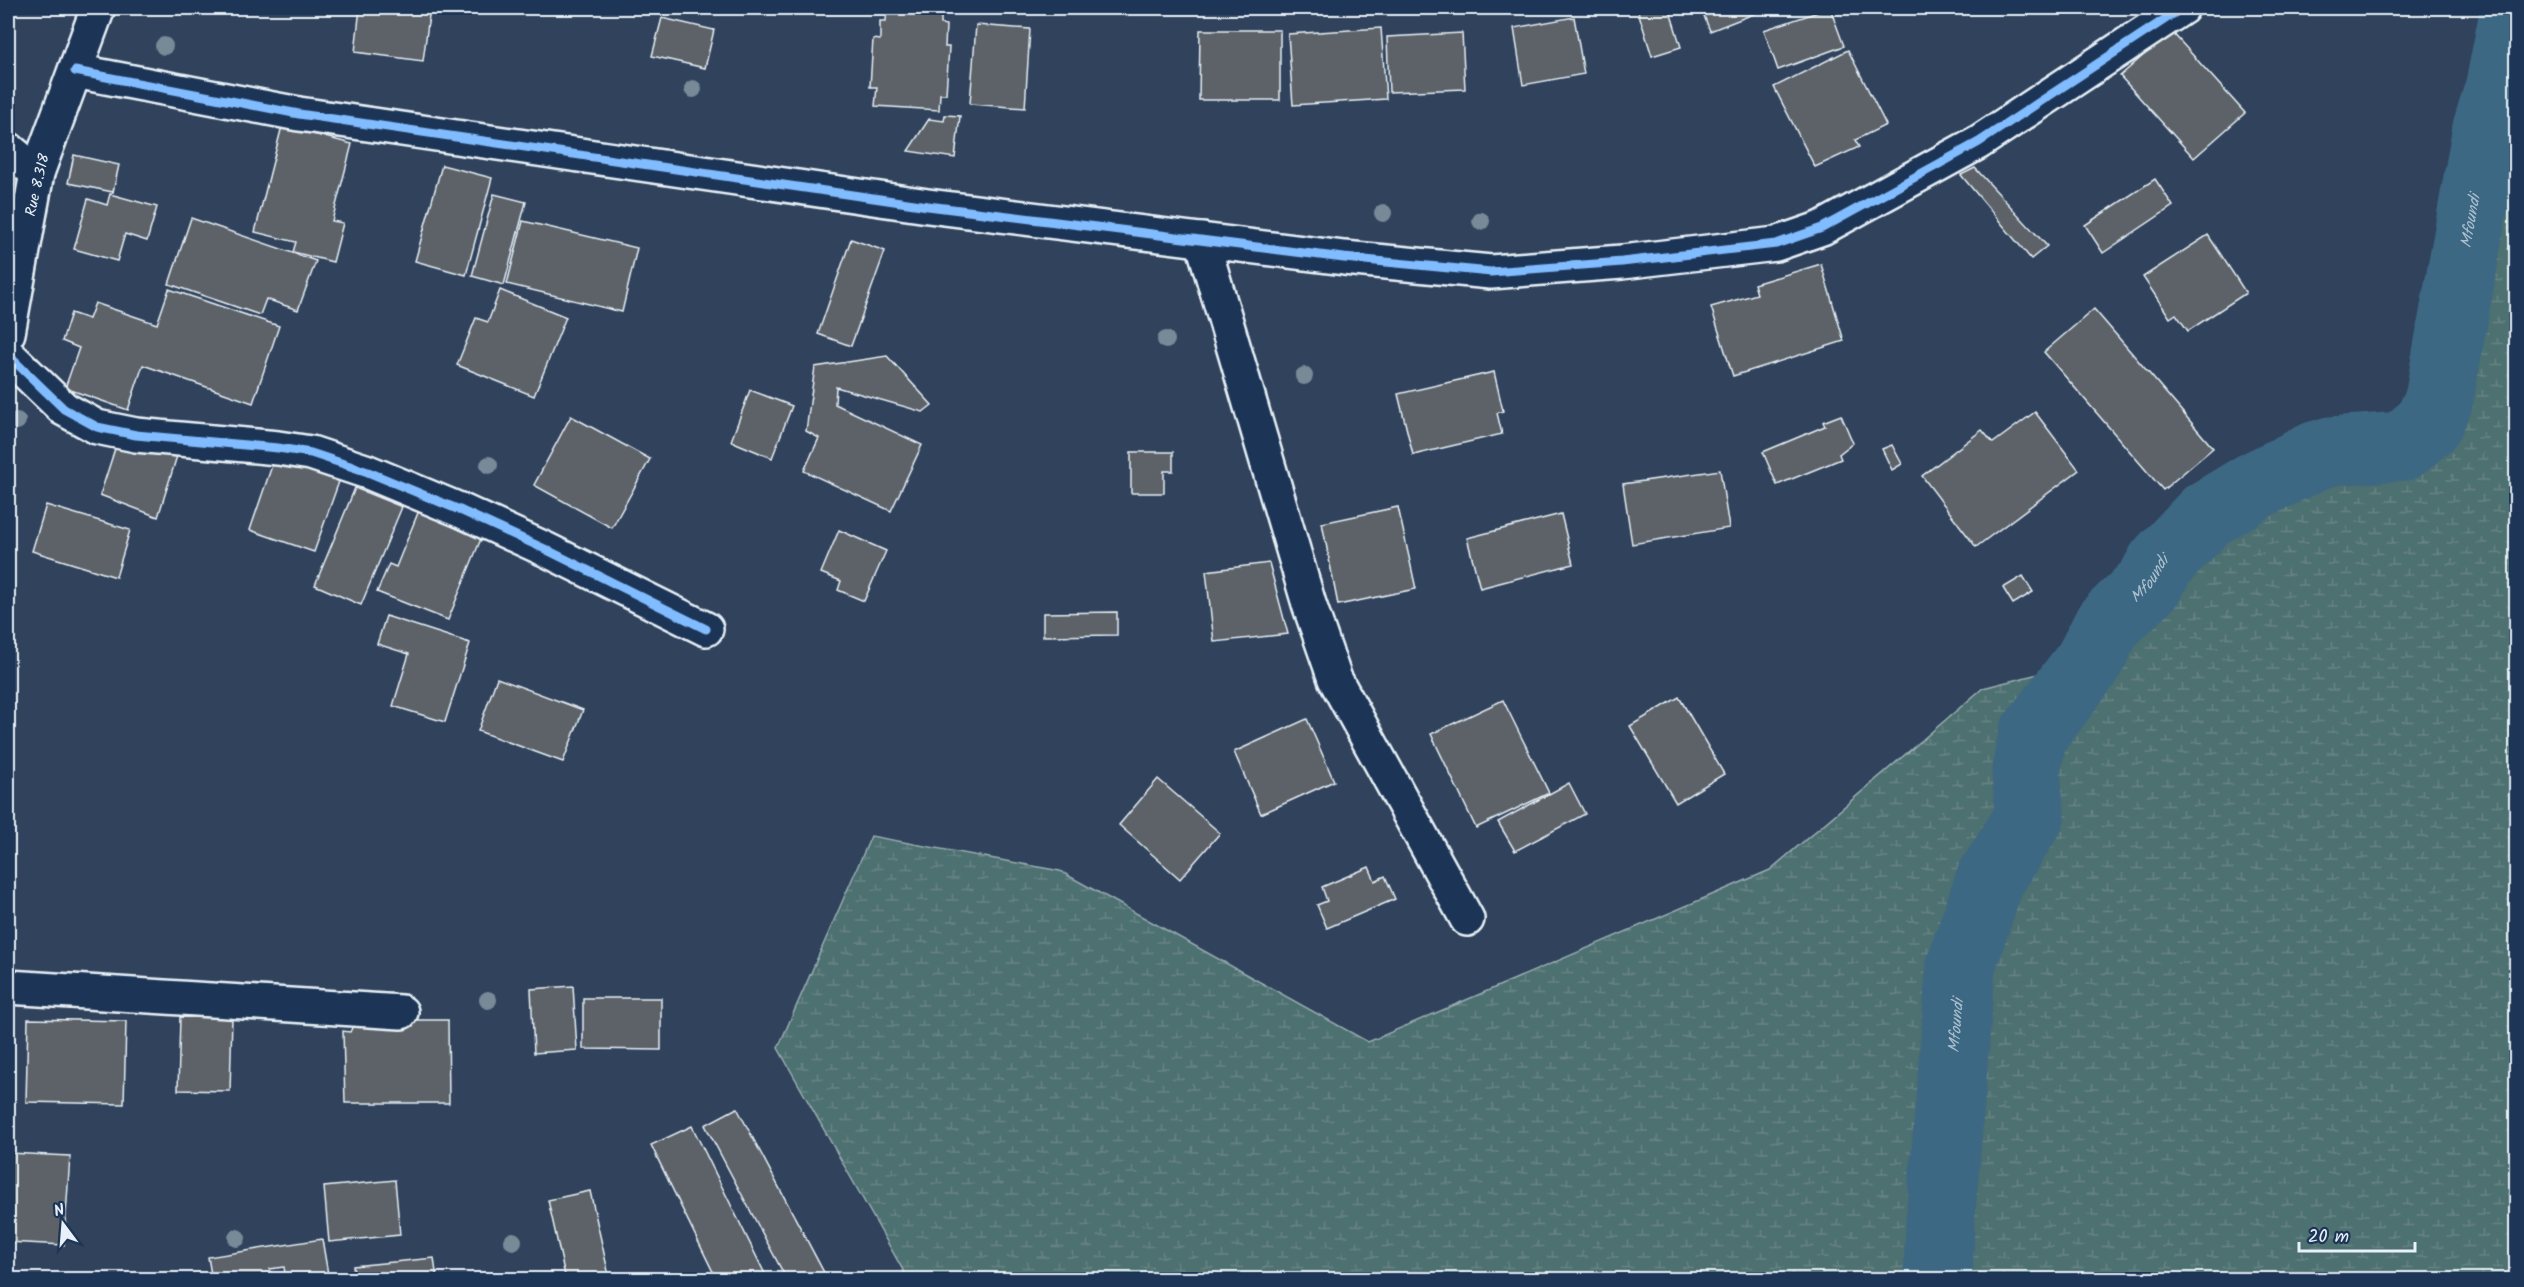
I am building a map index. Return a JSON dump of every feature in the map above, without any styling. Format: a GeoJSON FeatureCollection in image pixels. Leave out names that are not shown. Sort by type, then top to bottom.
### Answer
{"type":"FeatureCollection","features":[{"type":"Feature","properties":{"kind":"street","name":"Rue 8.318"},"geometry":{"type":"LineString","coordinates":[[8,333],[37,173],[98,8]]}},
{"type":"Feature","properties":{"kind":"street"},"geometry":{"type":"LineString","coordinates":[[75,71],[299,114],[928,206],[1344,258],[1491,272],[1633,261],[1776,244],[1822,228],[1978,142],[2182,8]]}},
{"type":"Feature","properties":{"kind":"street"},"geometry":{"type":"LineString","coordinates":[[8,149],[37,173]]}},
{"type":"Feature","properties":{"kind":"street"},"geometry":{"type":"LineString","coordinates":[[1202,240],[1310,604],[1335,679],[1467,919]]}},
{"type":"Feature","properties":{"kind":"street"},"geometry":{"type":"LineString","coordinates":[[8,355],[64,409],[97,427],[147,436],[278,448],[320,456],[368,472],[462,511],[547,550],[706,629]]}},
{"type":"Feature","properties":{"kind":"street"},"geometry":{"type":"LineString","coordinates":[[8,987],[401,1012]]}},
{"type":"Feature","properties":{"kind":"green space"},"geometry":{"type":"Polygon","coordinates":[[[2515,8],[2516,1279],[908,1279],[778,1048],[871,836],[1060,871],[1368,1042],[1770,870],[1983,688],[2089,661],[2108,624],[2150,583],[2161,563],[2206,515],[2254,486],[2315,456],[2331,451],[2403,446],[2428,424],[2439,399],[2487,128],[2500,85],[2515,8]]]}},
{"type":"Feature","properties":{"kind":"building"},"geometry":{"type":"Polygon","coordinates":[[[360,8],[430,8],[423,61],[355,52],[360,8]]]}},
{"type":"Feature","properties":{"kind":"building"},"geometry":{"type":"Polygon","coordinates":[[[887,8],[941,10],[941,24],[946,25],[945,47],[949,47],[946,94],[940,94],[939,110],[875,106],[877,87],[870,87],[873,39],[880,40],[880,21],[886,21],[887,8]]]}},
{"type":"Feature","properties":{"kind":"building"},"geometry":{"type":"Polygon","coordinates":[[[1637,8],[1669,8],[1681,47],[1652,56],[1637,8]]]}},
{"type":"Feature","properties":{"kind":"building"},"geometry":{"type":"Polygon","coordinates":[[[1701,8],[1769,8],[1710,31],[1701,8]]]}},
{"type":"Feature","properties":{"kind":"building"},"geometry":{"type":"Polygon","coordinates":[[[1830,8],[1844,46],[1778,70],[1764,30],[1830,8]]]}},
{"type":"Feature","properties":{"kind":"building"},"geometry":{"type":"Polygon","coordinates":[[[1574,17],[1584,74],[1523,85],[1514,28],[1574,17]]]}},
{"type":"Feature","properties":{"kind":"building"},"geometry":{"type":"Polygon","coordinates":[[[662,18],[714,30],[705,68],[652,56],[662,18]]]}},
{"type":"Feature","properties":{"kind":"building"},"geometry":{"type":"Polygon","coordinates":[[[976,25],[1030,29],[1025,108],[970,104],[976,25]]]}},
{"type":"Feature","properties":{"kind":"building"},"geometry":{"type":"Polygon","coordinates":[[[1381,28],[1386,99],[1293,105],[1288,34],[1381,28]]]}},
{"type":"Feature","properties":{"kind":"building"},"geometry":{"type":"Polygon","coordinates":[[[1200,30],[1280,30],[1280,100],[1199,100],[1200,30]]]}},
{"type":"Feature","properties":{"kind":"building"},"geometry":{"type":"Polygon","coordinates":[[[2171,31],[2245,113],[2194,158],[2120,76],[2171,31]]]}},
{"type":"Feature","properties":{"kind":"building"},"geometry":{"type":"Polygon","coordinates":[[[1462,33],[1465,89],[1389,92],[1387,37],[1462,33]]]}},
{"type":"Feature","properties":{"kind":"building"},"geometry":{"type":"Polygon","coordinates":[[[1848,50],[1886,125],[1855,140],[1859,147],[1815,167],[1774,87],[1848,50]]]}},
{"type":"Feature","properties":{"kind":"building"},"geometry":{"type":"Polygon","coordinates":[[[945,115],[960,116],[955,158],[908,151],[929,119],[944,121],[945,115]]]}},
{"type":"Feature","properties":{"kind":"building"},"geometry":{"type":"Polygon","coordinates":[[[282,126],[352,144],[332,221],[343,223],[333,262],[293,252],[296,242],[255,232],[282,126]]]}},
{"type":"Feature","properties":{"kind":"building"},"geometry":{"type":"Polygon","coordinates":[[[74,155],[119,165],[113,192],[68,183],[74,155]]]}},
{"type":"Feature","properties":{"kind":"building"},"geometry":{"type":"Polygon","coordinates":[[[442,165],[492,178],[466,275],[415,261],[442,165]]]}},
{"type":"Feature","properties":{"kind":"building"},"geometry":{"type":"Polygon","coordinates":[[[1975,168],[2047,246],[2031,259],[1961,175],[1975,168]]]}},
{"type":"Feature","properties":{"kind":"building"},"geometry":{"type":"Polygon","coordinates":[[[2155,179],[2173,206],[2103,253],[2085,225],[2155,179]]]}},
{"type":"Feature","properties":{"kind":"building"},"geometry":{"type":"Polygon","coordinates":[[[110,194],[157,207],[147,241],[125,234],[117,261],[74,249],[88,199],[107,205],[110,194]]]}},
{"type":"Feature","properties":{"kind":"building"},"geometry":{"type":"Polygon","coordinates":[[[494,194],[526,202],[504,285],[472,276],[494,194]]]}},
{"type":"Feature","properties":{"kind":"building"},"geometry":{"type":"Polygon","coordinates":[[[191,218],[316,261],[298,310],[266,299],[260,315],[169,284],[191,218]]]}},
{"type":"Feature","properties":{"kind":"building"},"geometry":{"type":"Polygon","coordinates":[[[523,221],[637,248],[622,312],[507,284],[523,221]]]}},
{"type":"Feature","properties":{"kind":"building"},"geometry":{"type":"Polygon","coordinates":[[[2208,235],[2246,293],[2188,331],[2176,314],[2170,318],[2143,277],[2208,235]]]}},
{"type":"Feature","properties":{"kind":"building"},"geometry":{"type":"Polygon","coordinates":[[[851,239],[885,251],[851,346],[818,334],[851,239]]]}},
{"type":"Feature","properties":{"kind":"building"},"geometry":{"type":"Polygon","coordinates":[[[1821,264],[1844,341],[1733,376],[1711,307],[1757,294],[1754,284],[1821,264]]]}},
{"type":"Feature","properties":{"kind":"building"},"geometry":{"type":"Polygon","coordinates":[[[169,289],[279,326],[253,403],[143,365],[128,410],[65,388],[79,348],[62,341],[71,313],[89,319],[95,303],[157,324],[169,289]]]}},
{"type":"Feature","properties":{"kind":"building"},"geometry":{"type":"Polygon","coordinates":[[[500,290],[566,317],[534,396],[457,365],[476,318],[488,322],[500,290]]]}},
{"type":"Feature","properties":{"kind":"building"},"geometry":{"type":"Polygon","coordinates":[[[2094,309],[2213,448],[2163,490],[2044,352],[2094,309]]]}},
{"type":"Feature","properties":{"kind":"building"},"geometry":{"type":"Polygon","coordinates":[[[887,356],[932,405],[923,412],[836,387],[835,404],[922,445],[891,511],[804,471],[819,438],[806,431],[815,367],[887,356]]]}},
{"type":"Feature","properties":{"kind":"building"},"geometry":{"type":"Polygon","coordinates":[[[1494,372],[1503,411],[1497,413],[1502,434],[1413,455],[1398,394],[1494,372]]]}},
{"type":"Feature","properties":{"kind":"building"},"geometry":{"type":"Polygon","coordinates":[[[750,390],[792,406],[772,458],[731,441],[750,390]]]}},
{"type":"Feature","properties":{"kind":"building"},"geometry":{"type":"Polygon","coordinates":[[[2035,412],[2079,470],[1976,547],[1922,476],[1982,430],[1993,443],[2035,412]]]}},
{"type":"Feature","properties":{"kind":"building"},"geometry":{"type":"Polygon","coordinates":[[[1841,415],[1853,443],[1839,454],[1841,459],[1777,485],[1763,452],[1825,426],[1823,422],[1841,415]]]}},
{"type":"Feature","properties":{"kind":"building"},"geometry":{"type":"Polygon","coordinates":[[[571,416],[650,459],[612,528],[534,485],[571,416]]]}},
{"type":"Feature","properties":{"kind":"building"},"geometry":{"type":"Polygon","coordinates":[[[123,424],[181,443],[158,517],[100,495],[123,424]]]}},
{"type":"Feature","properties":{"kind":"building"},"geometry":{"type":"Polygon","coordinates":[[[1892,445],[1902,464],[1892,470],[1882,449],[1892,445]]]}},
{"type":"Feature","properties":{"kind":"building"},"geometry":{"type":"Polygon","coordinates":[[[277,451],[342,473],[314,552],[250,530],[277,451]]]}},
{"type":"Feature","properties":{"kind":"building"},"geometry":{"type":"Polygon","coordinates":[[[1131,452],[1173,452],[1173,471],[1164,471],[1164,493],[1131,493],[1131,452]]]}},
{"type":"Feature","properties":{"kind":"building"},"geometry":{"type":"Polygon","coordinates":[[[1720,470],[1729,528],[1632,544],[1623,484],[1720,470]]]}},
{"type":"Feature","properties":{"kind":"building"},"geometry":{"type":"Polygon","coordinates":[[[355,488],[402,507],[361,605],[315,585],[355,488]]]}},
{"type":"Feature","properties":{"kind":"building"},"geometry":{"type":"Polygon","coordinates":[[[422,503],[485,529],[448,620],[377,592],[389,564],[396,567],[422,503]]]}},
{"type":"Feature","properties":{"kind":"building"},"geometry":{"type":"Polygon","coordinates":[[[46,505],[130,530],[116,577],[32,551],[46,505]]]}},
{"type":"Feature","properties":{"kind":"building"},"geometry":{"type":"Polygon","coordinates":[[[1398,507],[1416,589],[1338,605],[1322,523],[1398,507]]]}},
{"type":"Feature","properties":{"kind":"building"},"geometry":{"type":"Polygon","coordinates":[[[1561,514],[1573,564],[1480,588],[1467,538],[1561,514]]]}},
{"type":"Feature","properties":{"kind":"building"},"geometry":{"type":"Polygon","coordinates":[[[839,530],[886,551],[864,601],[838,590],[841,581],[821,573],[839,530]]]}},
{"type":"Feature","properties":{"kind":"building"},"geometry":{"type":"Polygon","coordinates":[[[1269,563],[1288,634],[1214,642],[1206,571],[1269,563]]]}},
{"type":"Feature","properties":{"kind":"building"},"geometry":{"type":"Polygon","coordinates":[[[2023,576],[2033,592],[2013,604],[2003,588],[2023,576]]]}},
{"type":"Feature","properties":{"kind":"building"},"geometry":{"type":"Polygon","coordinates":[[[1117,612],[1117,635],[1043,636],[1043,613],[1117,612]]]}},
{"type":"Feature","properties":{"kind":"building"},"geometry":{"type":"Polygon","coordinates":[[[386,616],[470,643],[445,722],[393,706],[409,654],[377,644],[386,616]]]}},
{"type":"Feature","properties":{"kind":"building"},"geometry":{"type":"Polygon","coordinates":[[[497,678],[583,710],[563,762],[478,731],[497,678]]]}},
{"type":"Feature","properties":{"kind":"building"},"geometry":{"type":"Polygon","coordinates":[[[1679,697],[1724,774],[1676,803],[1630,726],[1679,697]]]}},
{"type":"Feature","properties":{"kind":"building"},"geometry":{"type":"Polygon","coordinates":[[[1503,700],[1549,793],[1476,828],[1431,734],[1503,700]]]}},
{"type":"Feature","properties":{"kind":"building"},"geometry":{"type":"Polygon","coordinates":[[[1307,719],[1334,781],[1261,814],[1234,752],[1307,719]]]}},
{"type":"Feature","properties":{"kind":"building"},"geometry":{"type":"Polygon","coordinates":[[[1158,779],[1220,833],[1180,879],[1119,825],[1158,779]]]}},
{"type":"Feature","properties":{"kind":"building"},"geometry":{"type":"Polygon","coordinates":[[[1569,783],[1585,814],[1515,851],[1498,822],[1569,783]]]}},
{"type":"Feature","properties":{"kind":"building"},"geometry":{"type":"Polygon","coordinates":[[[1369,867],[1375,881],[1385,876],[1395,899],[1327,928],[1317,905],[1327,901],[1322,887],[1369,867]]]}},
{"type":"Feature","properties":{"kind":"building"},"geometry":{"type":"Polygon","coordinates":[[[573,986],[577,1050],[534,1053],[531,989],[573,986]]]}},
{"type":"Feature","properties":{"kind":"building"},"geometry":{"type":"Polygon","coordinates":[[[583,998],[661,998],[661,1050],[583,1049],[583,998]]]}},
{"type":"Feature","properties":{"kind":"building"},"geometry":{"type":"Polygon","coordinates":[[[180,1017],[232,1018],[230,1091],[178,1090],[180,1017]]]}},
{"type":"Feature","properties":{"kind":"building"},"geometry":{"type":"Polygon","coordinates":[[[28,1019],[126,1021],[124,1104],[26,1102],[28,1019]]]}},
{"type":"Feature","properties":{"kind":"building"},"geometry":{"type":"Polygon","coordinates":[[[356,1020],[448,1020],[449,1103],[345,1103],[343,1031],[350,1032],[356,1020]]]}},
{"type":"Feature","properties":{"kind":"building"},"geometry":{"type":"Polygon","coordinates":[[[737,1108],[828,1280],[787,1280],[705,1125],[737,1108]]]}},
{"type":"Feature","properties":{"kind":"building"},"geometry":{"type":"Polygon","coordinates":[[[692,1126],[768,1280],[717,1280],[651,1145],[692,1126]]]}},
{"type":"Feature","properties":{"kind":"building"},"geometry":{"type":"Polygon","coordinates":[[[8,1153],[70,1156],[64,1245],[8,1242],[8,1153]]]}},
{"type":"Feature","properties":{"kind":"building"},"geometry":{"type":"Polygon","coordinates":[[[395,1180],[400,1235],[329,1242],[324,1187],[395,1180]]]}},
{"type":"Feature","properties":{"kind":"building"},"geometry":{"type":"Polygon","coordinates":[[[590,1191],[610,1280],[566,1280],[548,1200],[590,1191]]]}},
{"type":"Feature","properties":{"kind":"building"},"geometry":{"type":"Polygon","coordinates":[[[322,1239],[329,1280],[286,1280],[284,1267],[270,1269],[272,1280],[212,1280],[208,1257],[322,1239]]]}},
{"type":"Feature","properties":{"kind":"building"},"geometry":{"type":"Polygon","coordinates":[[[434,1258],[437,1280],[355,1280],[353,1266],[434,1258]]]}},
{"type":"Feature","properties":{"kind":"waterway","name":"Mfoundi"},"geometry":{"type":"LineString","coordinates":[[1938,1280],[1940,1224],[1961,965],[1990,880],[2030,816],[2026,772],[2033,735],[2089,661],[2108,624],[2150,583],[2161,563],[2206,515],[2254,486],[2315,456],[2331,451],[2403,446],[2428,424],[2439,399],[2487,128],[2500,85],[2515,8]]}},
{"type":"Feature","properties":{"kind":"cycle path"},"geometry":{"type":"LineString","coordinates":[[75,71],[299,114],[928,206],[1344,258],[1491,272],[1622,262],[1776,244],[1822,228],[1979,142],[2182,8]]}},
{"type":"Feature","properties":{"kind":"cycle path"},"geometry":{"type":"LineString","coordinates":[[8,355],[64,409],[97,427],[136,435],[311,453],[368,472],[462,511],[547,550],[706,629]]}}]}
